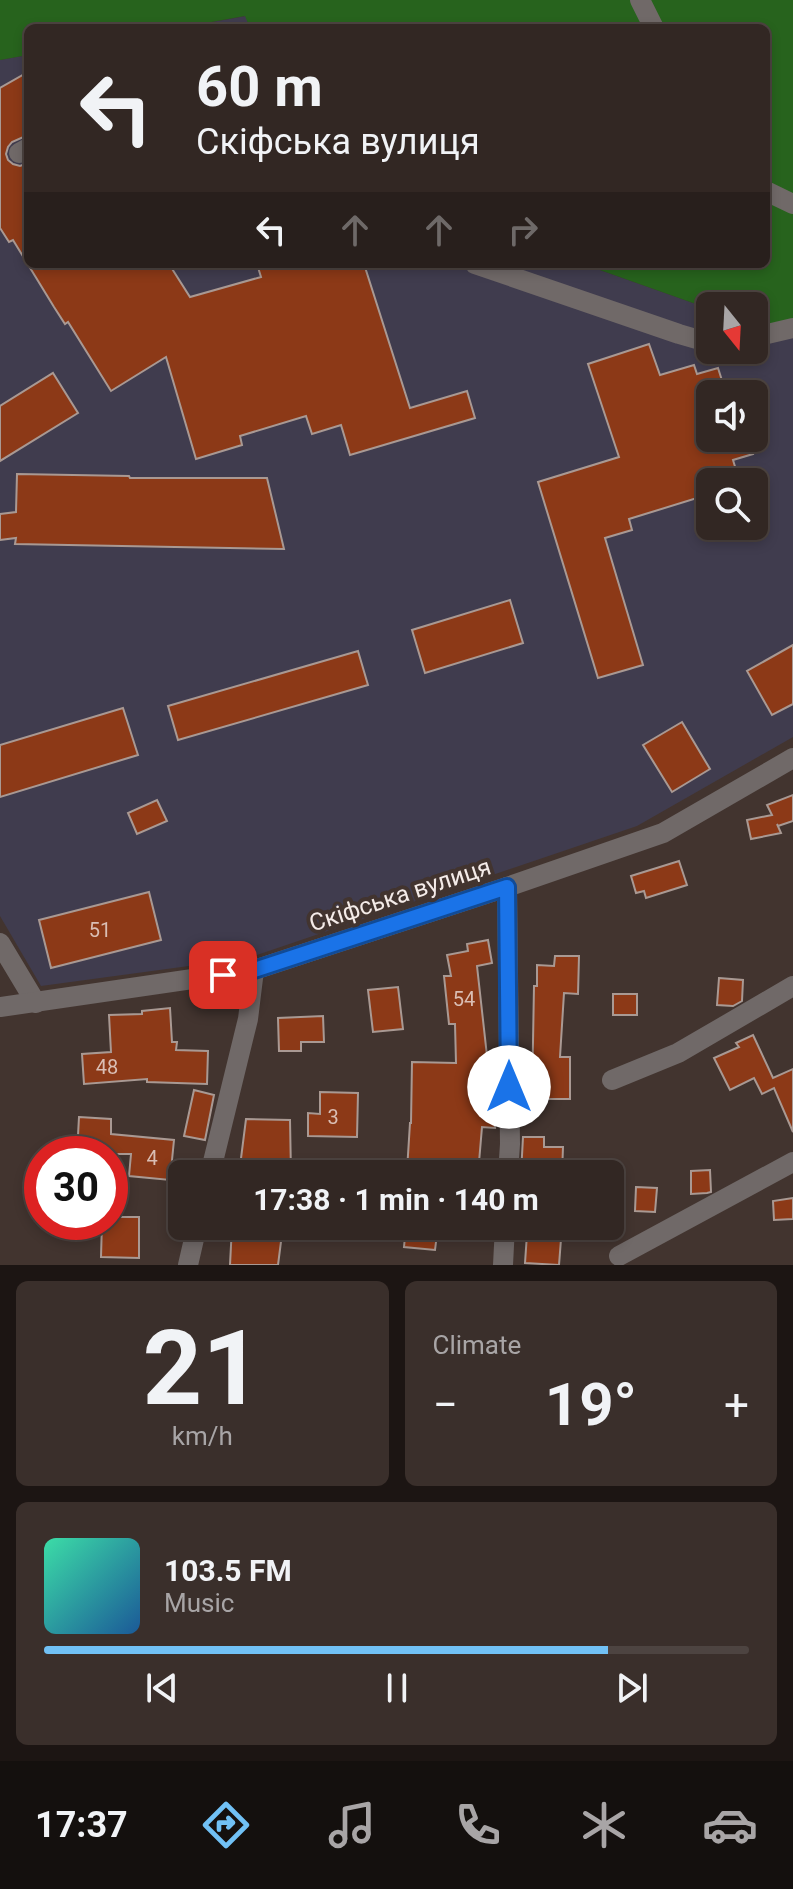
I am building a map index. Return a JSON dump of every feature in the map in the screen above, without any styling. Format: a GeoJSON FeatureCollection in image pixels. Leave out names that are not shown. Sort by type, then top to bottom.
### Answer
{"type":"FeatureCollection","features":[{"type":"Feature","properties":{"kind":"street"},"geometry":{"type":"LineString","coordinates":[[640,0],[652,24]]}},
{"type":"Feature","properties":{"kind":"street"},"geometry":{"type":"LineString","coordinates":[[770,193],[793,204]]}},
{"type":"Feature","properties":{"kind":"street"},"geometry":{"type":"LineString","coordinates":[[487,268],[696,339]]}},
{"type":"Feature","properties":{"kind":"street"},"geometry":{"type":"LineString","coordinates":[[768,334],[793,328]]}},
{"type":"Feature","properties":{"kind":"street","name":"Скіфська вулиця"},"geometry":{"type":"LineString","coordinates":[[0,1007],[254,970],[663,833],[793,758]]}},
{"type":"Feature","properties":{"kind":"street"},"geometry":{"type":"LineString","coordinates":[[507,887],[509,1160]]}},
{"type":"Feature","properties":{"kind":"street"},"geometry":{"type":"LineString","coordinates":[[0,943],[36,1003]]}},
{"type":"Feature","properties":{"kind":"street"},"geometry":{"type":"LineString","coordinates":[[213,1160],[248,1019],[254,970]]}},
{"type":"Feature","properties":{"kind":"street"},"geometry":{"type":"LineString","coordinates":[[612,1080],[678,1053],[793,986]]}},
{"type":"Feature","properties":{"kind":"street"},"geometry":{"type":"LineString","coordinates":[[619,1256],[793,1162]]}},
{"type":"Feature","properties":{"kind":"street"},"geometry":{"type":"LineString","coordinates":[[188,1265],[194,1240]]}},
{"type":"Feature","properties":{"kind":"street"},"geometry":{"type":"LineString","coordinates":[[503,1265],[504,1240]]}},
{"type":"Feature","properties":{"kind":"shaded area"},"geometry":{"type":"Polygon","coordinates":[[[246,16],[249,24],[201,24],[246,16]]]}},
{"type":"Feature","properties":{"kind":"shaded area"},"geometry":{"type":"Polygon","coordinates":[[[24,56],[24,268],[594,268],[696,304],[696,364],[768,364],[768,329],[776,332],[793,328],[793,737],[637,826],[248,958],[41,986],[0,916],[0,60],[24,56]]]}},
{"type":"Feature","properties":{"kind":"green space"},"geometry":{"type":"Polygon","coordinates":[[[0,0],[793,0],[793,328],[776,332],[768,329],[768,292],[696,292],[696,304],[594,268],[770,268],[770,24],[248,24],[245,16],[200,24],[24,24],[24,56],[0,60],[0,0]]]}},
{"type":"Feature","properties":{"kind":"building"},"geometry":{"type":"Polygon","coordinates":[[[24,74],[24,137],[12,142],[6,154],[13,164],[24,164],[24,258],[13,240],[9,242],[0,228],[0,88],[24,74]]]}},
{"type":"Feature","properties":{"kind":"building"},"geometry":{"type":"Polygon","coordinates":[[[30,268],[172,268],[190,297],[261,277],[258,268],[365,268],[410,408],[467,391],[475,418],[350,455],[341,425],[312,434],[306,416],[240,436],[242,445],[196,459],[166,357],[111,391],[68,322],[65,324],[30,268]]]}},
{"type":"Feature","properties":{"kind":"building"},"geometry":{"type":"Polygon","coordinates":[[[649,344],[660,375],[694,365],[697,374],[718,368],[722,380],[696,380],[696,452],[753,454],[733,460],[735,468],[696,468],[696,498],[629,519],[632,530],[605,538],[643,665],[598,678],[538,482],[619,457],[588,364],[649,344]]]}},
{"type":"Feature","properties":{"kind":"building"},"geometry":{"type":"Polygon","coordinates":[[[53,373],[78,413],[0,461],[0,406],[53,373]]]}},
{"type":"Feature","properties":{"kind":"building"},"geometry":{"type":"Polygon","coordinates":[[[17,474],[267,478],[284,549],[15,544],[16,538],[0,540],[0,514],[16,512],[17,474]]]}},
{"type":"Feature","properties":{"kind":"building"},"geometry":{"type":"Polygon","coordinates":[[[510,600],[523,643],[425,673],[412,630],[510,600]]]}},
{"type":"Feature","properties":{"kind":"building"},"geometry":{"type":"Polygon","coordinates":[[[793,645],[793,704],[772,715],[747,671],[793,645]]]}},
{"type":"Feature","properties":{"kind":"building"},"geometry":{"type":"Polygon","coordinates":[[[358,651],[368,685],[178,740],[168,706],[358,651]]]}},
{"type":"Feature","properties":{"kind":"building"},"geometry":{"type":"Polygon","coordinates":[[[123,708],[138,755],[0,797],[0,745],[123,708]]]}},
{"type":"Feature","properties":{"kind":"building"},"geometry":{"type":"Polygon","coordinates":[[[682,722],[710,769],[672,792],[643,745],[682,722]]]}},
{"type":"Feature","properties":{"kind":"building"},"geometry":{"type":"Polygon","coordinates":[[[793,795],[793,821],[777,824],[781,833],[751,839],[747,820],[772,815],[767,805],[793,795]]]}},
{"type":"Feature","properties":{"kind":"building"},"geometry":{"type":"Polygon","coordinates":[[[157,800],[167,821],[137,834],[128,813],[157,800]]]}},
{"type":"Feature","properties":{"kind":"building"},"geometry":{"type":"Polygon","coordinates":[[[679,861],[687,885],[646,898],[644,891],[636,893],[631,876],[679,861]]]}},
{"type":"Feature","properties":{"kind":"building"},"geometry":{"type":"Polygon","coordinates":[[[149,892],[161,940],[51,968],[39,920],[149,892]]]}},
{"type":"Feature","properties":{"kind":"building"},"geometry":{"type":"Polygon","coordinates":[[[488,940],[492,963],[477,966],[495,1128],[482,1127],[479,1160],[408,1160],[412,1062],[456,1063],[455,1024],[449,1024],[444,976],[451,976],[447,955],[468,951],[467,944],[488,940]]]}},
{"type":"Feature","properties":{"kind":"building"},"geometry":{"type":"Polygon","coordinates":[[[555,956],[579,956],[578,994],[564,993],[560,1057],[570,1057],[570,1099],[532,1099],[537,965],[554,966],[555,956]]]}},
{"type":"Feature","properties":{"kind":"building"},"geometry":{"type":"Polygon","coordinates":[[[719,978],[743,980],[742,1001],[733,1006],[717,1005],[719,978]]]}},
{"type":"Feature","properties":{"kind":"building"},"geometry":{"type":"Polygon","coordinates":[[[398,987],[403,1029],[373,1032],[368,990],[398,987]]]}},
{"type":"Feature","properties":{"kind":"building"},"geometry":{"type":"Polygon","coordinates":[[[613,994],[637,994],[637,1015],[613,1015],[613,994]]]}},
{"type":"Feature","properties":{"kind":"building"},"geometry":{"type":"Polygon","coordinates":[[[170,1008],[172,1042],[177,1042],[176,1050],[208,1051],[207,1084],[147,1082],[147,1079],[84,1084],[82,1054],[111,1052],[109,1015],[142,1014],[142,1011],[170,1008]]]}},
{"type":"Feature","properties":{"kind":"building"},"geometry":{"type":"Polygon","coordinates":[[[323,1016],[324,1042],[301,1042],[301,1051],[279,1051],[278,1018],[323,1016]]]}},
{"type":"Feature","properties":{"kind":"building"},"geometry":{"type":"Polygon","coordinates":[[[753,1035],[773,1078],[793,1069],[793,1132],[774,1088],[762,1094],[754,1078],[730,1090],[714,1058],[739,1047],[736,1043],[753,1035]]]}},
{"type":"Feature","properties":{"kind":"building"},"geometry":{"type":"Polygon","coordinates":[[[194,1090],[214,1095],[205,1140],[184,1136],[194,1090]]]}},
{"type":"Feature","properties":{"kind":"building"},"geometry":{"type":"Polygon","coordinates":[[[320,1092],[358,1093],[357,1137],[308,1136],[308,1113],[320,1114],[320,1092]]]}},
{"type":"Feature","properties":{"kind":"building"},"geometry":{"type":"Polygon","coordinates":[[[79,1117],[111,1119],[111,1134],[174,1140],[172,1160],[168,1160],[168,1180],[129,1176],[131,1154],[128,1154],[128,1136],[78,1136],[79,1117]]]}},
{"type":"Feature","properties":{"kind":"building"},"geometry":{"type":"Polygon","coordinates":[[[246,1119],[290,1120],[291,1160],[241,1160],[246,1119]]]}},
{"type":"Feature","properties":{"kind":"building"},"geometry":{"type":"Polygon","coordinates":[[[523,1137],[544,1137],[544,1147],[563,1147],[563,1160],[522,1160],[523,1137]]]}},
{"type":"Feature","properties":{"kind":"building"},"geometry":{"type":"Polygon","coordinates":[[[710,1170],[711,1192],[691,1194],[691,1171],[710,1170]]]}},
{"type":"Feature","properties":{"kind":"building"},"geometry":{"type":"Polygon","coordinates":[[[636,1187],[657,1188],[655,1212],[635,1211],[636,1187]]]}},
{"type":"Feature","properties":{"kind":"building"},"geometry":{"type":"Polygon","coordinates":[[[793,1198],[793,1219],[774,1220],[773,1201],[793,1198]]]}},
{"type":"Feature","properties":{"kind":"building"},"geometry":{"type":"Polygon","coordinates":[[[128,1217],[139,1217],[139,1258],[101,1257],[101,1240],[128,1240],[128,1217]]]}},
{"type":"Feature","properties":{"kind":"building"},"geometry":{"type":"Polygon","coordinates":[[[231,1240],[281,1240],[278,1265],[230,1265],[231,1240]]]}},
{"type":"Feature","properties":{"kind":"building"},"geometry":{"type":"Polygon","coordinates":[[[405,1240],[436,1240],[435,1250],[404,1247],[405,1240]]]}},
{"type":"Feature","properties":{"kind":"building"},"geometry":{"type":"Polygon","coordinates":[[[527,1240],[561,1240],[559,1265],[525,1263],[527,1240]]]}},
{"type":"Feature","properties":{"kind":"route"},"geometry":{"type":"LineString","coordinates":[[223,975],[254,970],[507,887],[509,1087]]}}]}
